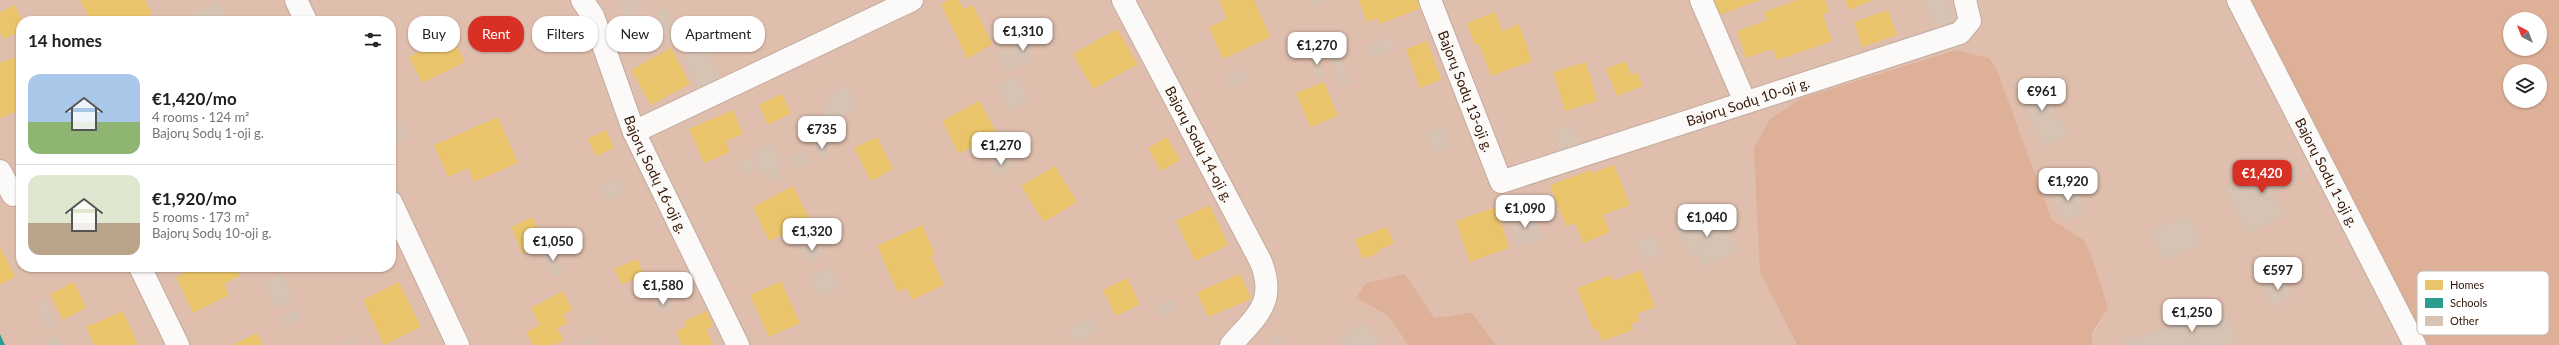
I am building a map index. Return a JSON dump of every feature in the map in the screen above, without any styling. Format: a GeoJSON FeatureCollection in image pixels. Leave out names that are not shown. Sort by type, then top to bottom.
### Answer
{"type":"FeatureCollection","features":[{"type":"Feature","properties":{"kind":"street"},"geometry":{"type":"LineString","coordinates":[[296,0],[304,16]]}},
{"type":"Feature","properties":{"kind":"street","name":"Bajorų Sodų 16-oji g."},"geometry":{"type":"LineString","coordinates":[[582,0],[593,16],[634,132],[738,345]]}},
{"type":"Feature","properties":{"kind":"street"},"geometry":{"type":"LineString","coordinates":[[634,132],[912,0]]}},
{"type":"Feature","properties":{"kind":"street","name":"Bajorų Sodų 14-oji g."},"geometry":{"type":"LineString","coordinates":[[1123,0],[1262,262],[1267,278],[1268,291],[1259,312],[1231,345]]}},
{"type":"Feature","properties":{"kind":"street","name":"Bajorų Sodų 13-oji g."},"geometry":{"type":"LineString","coordinates":[[1430,0],[1501,182]]}},
{"type":"Feature","properties":{"kind":"street"},"geometry":{"type":"LineString","coordinates":[[1701,0],[1744,102]]}},
{"type":"Feature","properties":{"kind":"street","name":"Bajorų Sodų 10-oji g."},"geometry":{"type":"LineString","coordinates":[[1501,182],[1960,33],[1970,21],[1965,0]]}},
{"type":"Feature","properties":{"kind":"street","name":"Bajorų Sodų 1-oji g."},"geometry":{"type":"LineString","coordinates":[[2238,0],[2414,345]]}},
{"type":"Feature","properties":{"kind":"street"},"geometry":{"type":"LineString","coordinates":[[0,171],[11,196]]}},
{"type":"Feature","properties":{"kind":"street"},"geometry":{"type":"LineString","coordinates":[[396,213],[458,345]]}},
{"type":"Feature","properties":{"kind":"street"},"geometry":{"type":"LineString","coordinates":[[142,272],[178,345]]}},
{"type":"Feature","properties":{"kind":"shaded area"},"geometry":{"type":"Polygon","coordinates":[[[0,0],[2249,0],[2417,324],[2417,335],[2423,335],[2428,345],[2093,345],[2092,335],[2108,308],[2083,239],[2052,221],[1998,72],[1760,273],[1797,345],[1496,345],[1472,312],[1434,318],[1356,298],[1387,315],[1408,345],[0,345],[0,0]]]}},
{"type":"Feature","properties":{"kind":"shaded area"},"geometry":{"type":"Polygon","coordinates":[[[2249,0],[2559,0],[2559,345],[2428,345],[2423,335],[2549,335],[2549,271],[2417,271],[2417,324],[2249,0]]]}},
{"type":"Feature","properties":{"kind":"shaded area"},"geometry":{"type":"Polygon","coordinates":[[[1956,50],[1989,58],[1998,72],[2052,220],[2083,239],[2091,254],[2108,308],[2092,334],[2093,345],[1797,345],[1760,273],[1754,148],[1770,119],[1802,98],[1956,50]]]}},
{"type":"Feature","properties":{"kind":"shaded area"},"geometry":{"type":"Polygon","coordinates":[[[1405,274],[1434,318],[1472,312],[1496,345],[1408,345],[1387,315],[1356,298],[1366,283],[1405,274]]]}},
{"type":"Feature","properties":{"kind":"building: Homes"},"geometry":{"type":"Polygon","coordinates":[[[80,0],[145,0],[152,14],[148,16],[88,16],[80,0]]]}},
{"type":"Feature","properties":{"kind":"building: Homes"},"geometry":{"type":"Polygon","coordinates":[[[948,0],[959,0],[964,9],[973,5],[992,44],[967,59],[941,4],[948,0]]]}},
{"type":"Feature","properties":{"kind":"building: Homes"},"geometry":{"type":"Polygon","coordinates":[[[1219,0],[1254,0],[1270,37],[1223,59],[1209,27],[1227,19],[1219,0]]]}},
{"type":"Feature","properties":{"kind":"building: Homes"},"geometry":{"type":"Polygon","coordinates":[[[1359,0],[1421,0],[1424,7],[1380,24],[1378,18],[1367,22],[1359,0]]]}},
{"type":"Feature","properties":{"kind":"building: Homes"},"geometry":{"type":"Polygon","coordinates":[[[1708,0],[1760,0],[1714,17],[1708,0]]]}},
{"type":"Feature","properties":{"kind":"building: Homes"},"geometry":{"type":"Polygon","coordinates":[[[1797,0],[1825,0],[1829,12],[1823,15],[1832,41],[1777,60],[1773,49],[1746,58],[1737,31],[1767,20],[1764,12],[1797,0]]]}},
{"type":"Feature","properties":{"kind":"building: Homes"},"geometry":{"type":"Polygon","coordinates":[[[1845,0],[1871,0],[1871,1],[1849,10],[1845,0]]]}},
{"type":"Feature","properties":{"kind":"building: Homes"},"geometry":{"type":"Polygon","coordinates":[[[15,5],[20,16],[16,16],[16,34],[3,39],[0,32],[0,12],[15,5]]]}},
{"type":"Feature","properties":{"kind":"building: Homes"},"geometry":{"type":"Polygon","coordinates":[[[1888,10],[1897,35],[1862,47],[1854,22],[1888,10]]]}},
{"type":"Feature","properties":{"kind":"building: Homes"},"geometry":{"type":"Polygon","coordinates":[[[1495,12],[1502,31],[1519,24],[1532,61],[1491,76],[1479,44],[1475,45],[1467,23],[1495,12]]]}},
{"type":"Feature","properties":{"kind":"building: Homes"},"geometry":{"type":"Polygon","coordinates":[[[1117,29],[1138,64],[1093,89],[1073,54],[1117,29]]]}},
{"type":"Feature","properties":{"kind":"building: Homes"},"geometry":{"type":"Polygon","coordinates":[[[1427,41],[1441,80],[1420,88],[1406,49],[1427,41]]]}},
{"type":"Feature","properties":{"kind":"building: Homes"},"geometry":{"type":"Polygon","coordinates":[[[671,48],[671,52],[673,52],[690,84],[651,105],[631,70],[671,48]]]}},
{"type":"Feature","properties":{"kind":"building: Homes"},"geometry":{"type":"Polygon","coordinates":[[[419,52],[460,52],[465,62],[422,83],[409,57],[419,52]]]}},
{"type":"Feature","properties":{"kind":"building: Homes"},"geometry":{"type":"Polygon","coordinates":[[[16,57],[16,112],[0,118],[0,63],[16,57]]]}},
{"type":"Feature","properties":{"kind":"building: Homes"},"geometry":{"type":"Polygon","coordinates":[[[1626,61],[1631,75],[1637,72],[1643,86],[1617,96],[1606,69],[1626,61]]]}},
{"type":"Feature","properties":{"kind":"building: Homes"},"geometry":{"type":"Polygon","coordinates":[[[1586,62],[1597,101],[1565,111],[1553,72],[1586,62]]]}},
{"type":"Feature","properties":{"kind":"building: Homes"},"geometry":{"type":"Polygon","coordinates":[[[1324,82],[1338,116],[1310,127],[1296,93],[1324,82]]]}},
{"type":"Feature","properties":{"kind":"building: Homes"},"geometry":{"type":"Polygon","coordinates":[[[782,94],[791,113],[768,125],[759,105],[782,94]]]}},
{"type":"Feature","properties":{"kind":"building: Homes"},"geometry":{"type":"Polygon","coordinates":[[[979,101],[997,133],[959,154],[942,121],[979,101]]]}},
{"type":"Feature","properties":{"kind":"building: Homes"},"geometry":{"type":"Polygon","coordinates":[[[733,110],[743,134],[726,141],[730,152],[704,163],[689,129],[733,110]]]}},
{"type":"Feature","properties":{"kind":"building: Homes"},"geometry":{"type":"Polygon","coordinates":[[[498,117],[518,163],[474,182],[468,168],[448,177],[434,145],[498,117]]]}},
{"type":"Feature","properties":{"kind":"building: Homes"},"geometry":{"type":"Polygon","coordinates":[[[606,130],[614,148],[596,156],[588,139],[606,130]]]}},
{"type":"Feature","properties":{"kind":"building: Homes"},"geometry":{"type":"Polygon","coordinates":[[[877,137],[893,169],[871,181],[854,148],[877,137]]]}},
{"type":"Feature","properties":{"kind":"building: Homes"},"geometry":{"type":"Polygon","coordinates":[[[1167,137],[1180,160],[1161,171],[1148,148],[1167,137]]]}},
{"type":"Feature","properties":{"kind":"building: Homes"},"geometry":{"type":"Polygon","coordinates":[[[1614,165],[1630,205],[1603,215],[1610,232],[1583,243],[1575,223],[1566,226],[1550,185],[1591,170],[1592,173],[1614,165]]]}},
{"type":"Feature","properties":{"kind":"building: Homes"},"geometry":{"type":"Polygon","coordinates":[[[1055,166],[1077,202],[1044,222],[1021,186],[1055,166]]]}},
{"type":"Feature","properties":{"kind":"building: Homes"},"geometry":{"type":"Polygon","coordinates":[[[793,186],[814,228],[786,242],[782,235],[769,241],[753,207],[793,186]]]}},
{"type":"Feature","properties":{"kind":"building: Homes"},"geometry":{"type":"Polygon","coordinates":[[[1210,205],[1228,245],[1195,261],[1176,221],[1210,205]]]}},
{"type":"Feature","properties":{"kind":"building: Homes"},"geometry":{"type":"Polygon","coordinates":[[[1496,207],[1509,248],[1470,262],[1456,221],[1496,207]]]}},
{"type":"Feature","properties":{"kind":"building: Homes"},"geometry":{"type":"Polygon","coordinates":[[[532,217],[545,244],[523,254],[511,227],[532,217]]]}},
{"type":"Feature","properties":{"kind":"building: Homes"},"geometry":{"type":"Polygon","coordinates":[[[922,225],[935,254],[931,256],[944,285],[912,300],[907,288],[898,292],[877,246],[922,225]]]}},
{"type":"Feature","properties":{"kind":"building: Homes"},"geometry":{"type":"Polygon","coordinates":[[[1387,227],[1394,244],[1378,250],[1379,253],[1362,259],[1355,239],[1387,227]]]}},
{"type":"Feature","properties":{"kind":"building: Homes"},"geometry":{"type":"Polygon","coordinates":[[[0,246],[15,277],[0,285],[0,246]]]}},
{"type":"Feature","properties":{"kind":"building: Homes"},"geometry":{"type":"Polygon","coordinates":[[[637,259],[644,274],[622,285],[614,269],[637,259]]]}},
{"type":"Feature","properties":{"kind":"building: Homes"},"geometry":{"type":"Polygon","coordinates":[[[1641,270],[1655,307],[1637,314],[1640,321],[1631,324],[1633,330],[1602,341],[1597,329],[1593,330],[1577,288],[1611,275],[1613,281],[1641,270]]]}},
{"type":"Feature","properties":{"kind":"building: Homes"},"geometry":{"type":"Polygon","coordinates":[[[186,272],[238,272],[240,276],[224,284],[229,295],[193,313],[176,277],[186,272]]]}},
{"type":"Feature","properties":{"kind":"building: Homes"},"geometry":{"type":"Polygon","coordinates":[[[1240,274],[1251,299],[1208,317],[1197,292],[1240,274]]]}},
{"type":"Feature","properties":{"kind":"building: Homes"},"geometry":{"type":"Polygon","coordinates":[[[1127,278],[1140,304],[1116,316],[1103,290],[1127,278]]]}},
{"type":"Feature","properties":{"kind":"building: Homes"},"geometry":{"type":"Polygon","coordinates":[[[781,281],[800,323],[769,337],[750,295],[781,281]]]}},
{"type":"Feature","properties":{"kind":"building: Homes"},"geometry":{"type":"Polygon","coordinates":[[[74,282],[86,308],[63,320],[50,294],[74,282]]]}},
{"type":"Feature","properties":{"kind":"building: Homes"},"geometry":{"type":"Polygon","coordinates":[[[399,282],[421,327],[384,345],[363,300],[399,282]]]}},
{"type":"Feature","properties":{"kind":"building: Homes"},"geometry":{"type":"Polygon","coordinates":[[[563,291],[572,310],[563,315],[568,323],[557,328],[564,340],[554,345],[533,345],[526,332],[540,325],[531,308],[563,291]]]}},
{"type":"Feature","properties":{"kind":"building: Homes"},"geometry":{"type":"Polygon","coordinates":[[[123,311],[138,345],[94,345],[86,327],[123,311]]]}},
{"type":"Feature","properties":{"kind":"building: Homes"},"geometry":{"type":"Polygon","coordinates":[[[707,311],[713,326],[706,329],[713,345],[682,345],[676,331],[687,326],[685,321],[707,311]]]}},
{"type":"Feature","properties":{"kind":"building: Homes"},"geometry":{"type":"Polygon","coordinates":[[[257,333],[263,345],[232,345],[257,333]]]}},
{"type":"Feature","properties":{"kind":"building: Schools"},"geometry":{"type":"Polygon","coordinates":[[[0,334],[5,345],[0,345],[0,334]]]}},
{"type":"Feature","properties":{"kind":"building: Other"},"geometry":{"type":"Polygon","coordinates":[[[629,0],[642,0],[643,4],[636,7],[639,14],[635,16],[624,16],[619,5],[629,0]]]}},
{"type":"Feature","properties":{"kind":"building: Other"},"geometry":{"type":"Polygon","coordinates":[[[1310,0],[1327,0],[1312,6],[1310,0]]]}},
{"type":"Feature","properties":{"kind":"building: Other"},"geometry":{"type":"Polygon","coordinates":[[[1924,0],[1948,0],[1955,20],[1934,27],[1924,0]]]}},
{"type":"Feature","properties":{"kind":"building: Other"},"geometry":{"type":"Polygon","coordinates":[[[218,1],[225,13],[219,16],[191,15],[218,1]]]}},
{"type":"Feature","properties":{"kind":"building: Other"},"geometry":{"type":"Polygon","coordinates":[[[666,7],[671,17],[671,46],[663,29],[663,16],[657,16],[655,12],[666,7]]]}},
{"type":"Feature","properties":{"kind":"building: Other"},"geometry":{"type":"Polygon","coordinates":[[[646,13],[648,16],[640,16],[646,13]]]}},
{"type":"Feature","properties":{"kind":"building: Other"},"geometry":{"type":"Polygon","coordinates":[[[1023,37],[1036,59],[1022,67],[1010,46],[1023,37]]]}},
{"type":"Feature","properties":{"kind":"building: Other"},"geometry":{"type":"Polygon","coordinates":[[[1390,37],[1395,48],[1372,58],[1367,47],[1390,37]]]}},
{"type":"Feature","properties":{"kind":"building: Other"},"geometry":{"type":"Polygon","coordinates":[[[1009,47],[1019,68],[1006,74],[996,54],[1009,47]]]}},
{"type":"Feature","properties":{"kind":"building: Other"},"geometry":{"type":"Polygon","coordinates":[[[692,52],[708,52],[721,79],[699,90],[683,56],[692,52]]]}},
{"type":"Feature","properties":{"kind":"building: Other"},"geometry":{"type":"Polygon","coordinates":[[[1317,54],[1324,76],[1317,78],[1310,57],[1317,54]]]}},
{"type":"Feature","properties":{"kind":"building: Other"},"geometry":{"type":"Polygon","coordinates":[[[1340,54],[1350,83],[1341,86],[1331,58],[1340,54]]]}},
{"type":"Feature","properties":{"kind":"building: Other"},"geometry":{"type":"Polygon","coordinates":[[[1244,69],[1249,80],[1231,88],[1226,78],[1244,69]]]}},
{"type":"Feature","properties":{"kind":"building: Other"},"geometry":{"type":"Polygon","coordinates":[[[1017,75],[1029,100],[1009,111],[996,85],[1017,75]]]}},
{"type":"Feature","properties":{"kind":"building: Other"},"geometry":{"type":"Polygon","coordinates":[[[2043,76],[2050,92],[2046,94],[2057,119],[2061,117],[2069,136],[2043,147],[2017,87],[2043,76]]]}},
{"type":"Feature","properties":{"kind":"building: Other"},"geometry":{"type":"Polygon","coordinates":[[[847,85],[858,108],[828,122],[822,108],[831,103],[827,95],[847,85]]]}},
{"type":"Feature","properties":{"kind":"building: Other"},"geometry":{"type":"Polygon","coordinates":[[[402,122],[409,136],[396,142],[396,125],[402,122]]]}},
{"type":"Feature","properties":{"kind":"building: Other"},"geometry":{"type":"Polygon","coordinates":[[[1574,125],[1580,146],[1561,152],[1555,130],[1574,125]]]}},
{"type":"Feature","properties":{"kind":"building: Other"},"geometry":{"type":"Polygon","coordinates":[[[1443,127],[1450,148],[1433,154],[1426,132],[1443,127]]]}},
{"type":"Feature","properties":{"kind":"building: Other"},"geometry":{"type":"Polygon","coordinates":[[[823,139],[831,155],[820,160],[812,144],[823,139]]]}},
{"type":"Feature","properties":{"kind":"building: Other"},"geometry":{"type":"Polygon","coordinates":[[[773,143],[783,165],[777,167],[782,177],[772,182],[767,172],[762,175],[752,153],[773,143]]]}},
{"type":"Feature","properties":{"kind":"building: Other"},"geometry":{"type":"Polygon","coordinates":[[[806,150],[811,161],[795,168],[790,158],[806,150]]]}},
{"type":"Feature","properties":{"kind":"building: Other"},"geometry":{"type":"Polygon","coordinates":[[[1008,155],[1014,167],[995,177],[988,165],[1008,155]]]}},
{"type":"Feature","properties":{"kind":"building: Other"},"geometry":{"type":"Polygon","coordinates":[[[2289,156],[2301,179],[2274,192],[2285,215],[2248,234],[2225,188],[2289,156]]]}},
{"type":"Feature","properties":{"kind":"building: Other"},"geometry":{"type":"Polygon","coordinates":[[[751,158],[756,169],[743,175],[738,164],[751,158]]]}},
{"type":"Feature","properties":{"kind":"building: Other"},"geometry":{"type":"Polygon","coordinates":[[[617,178],[624,193],[606,202],[599,187],[617,178]]]}},
{"type":"Feature","properties":{"kind":"building: Other"},"geometry":{"type":"Polygon","coordinates":[[[2072,183],[2086,209],[2064,221],[2050,195],[2072,183]]]}},
{"type":"Feature","properties":{"kind":"building: Other"},"geometry":{"type":"Polygon","coordinates":[[[1718,207],[1738,251],[1702,267],[1697,255],[1690,258],[1676,227],[1718,207]]]}},
{"type":"Feature","properties":{"kind":"building: Other"},"geometry":{"type":"Polygon","coordinates":[[[1534,210],[1543,239],[1516,247],[1508,219],[1534,210]]]}},
{"type":"Feature","properties":{"kind":"building: Other"},"geometry":{"type":"Polygon","coordinates":[[[2189,215],[2202,244],[2164,260],[2152,231],[2189,215]]]}},
{"type":"Feature","properties":{"kind":"building: Other"},"geometry":{"type":"Polygon","coordinates":[[[1653,234],[1662,253],[1645,261],[1636,242],[1653,234]]]}},
{"type":"Feature","properties":{"kind":"building: Other"},"geometry":{"type":"Polygon","coordinates":[[[817,241],[824,256],[807,263],[801,248],[817,241]]]}},
{"type":"Feature","properties":{"kind":"building: Other"},"geometry":{"type":"Polygon","coordinates":[[[552,246],[565,272],[553,278],[540,251],[552,246]]]}},
{"type":"Feature","properties":{"kind":"building: Other"},"geometry":{"type":"Polygon","coordinates":[[[832,267],[841,287],[818,297],[809,277],[832,267]]]}},
{"type":"Feature","properties":{"kind":"building: Other"},"geometry":{"type":"Polygon","coordinates":[[[282,274],[294,299],[276,308],[264,284],[282,274]]]}},
{"type":"Feature","properties":{"kind":"building: Other"},"geometry":{"type":"Polygon","coordinates":[[[2283,276],[2293,297],[2273,307],[2262,286],[2283,276]]]}},
{"type":"Feature","properties":{"kind":"building: Other"},"geometry":{"type":"Polygon","coordinates":[[[669,298],[673,307],[658,314],[654,304],[669,298]]]}},
{"type":"Feature","properties":{"kind":"building: Other"},"geometry":{"type":"Polygon","coordinates":[[[1172,298],[1178,309],[1161,318],[1155,308],[1172,298]]]}},
{"type":"Feature","properties":{"kind":"building: Other"},"geometry":{"type":"Polygon","coordinates":[[[45,299],[57,325],[47,329],[36,303],[45,299]]]}},
{"type":"Feature","properties":{"kind":"building: Other"},"geometry":{"type":"Polygon","coordinates":[[[2225,308],[2237,342],[2227,345],[2122,345],[2121,342],[2225,308]]]}},
{"type":"Feature","properties":{"kind":"building: Other"},"geometry":{"type":"Polygon","coordinates":[[[297,309],[302,319],[285,327],[280,317],[297,309]]]}},
{"type":"Feature","properties":{"kind":"building: Other"},"geometry":{"type":"Polygon","coordinates":[[[1092,316],[1100,330],[1076,343],[1068,329],[1092,316]]]}},
{"type":"Feature","properties":{"kind":"building: Other"},"geometry":{"type":"Polygon","coordinates":[[[1361,321],[1385,345],[1336,345],[1361,321]]]}},
{"type":"Feature","properties":{"kind":"building: Other"},"geometry":{"type":"Polygon","coordinates":[[[56,335],[63,345],[42,344],[56,335]]]}},
{"type":"Feature","properties":{"kind":"building: Other"},"geometry":{"type":"Polygon","coordinates":[[[591,335],[596,345],[581,345],[579,341],[591,335]]]}},
{"type":"Feature","properties":{"kind":"building: Other"},"geometry":{"type":"Polygon","coordinates":[[[1278,335],[1288,345],[1269,345],[1278,335]]]}},
{"type":"Feature","properties":{"kind":"building: Other"},"geometry":{"type":"Polygon","coordinates":[[[354,338],[358,345],[340,345],[354,338]]]}}]}
